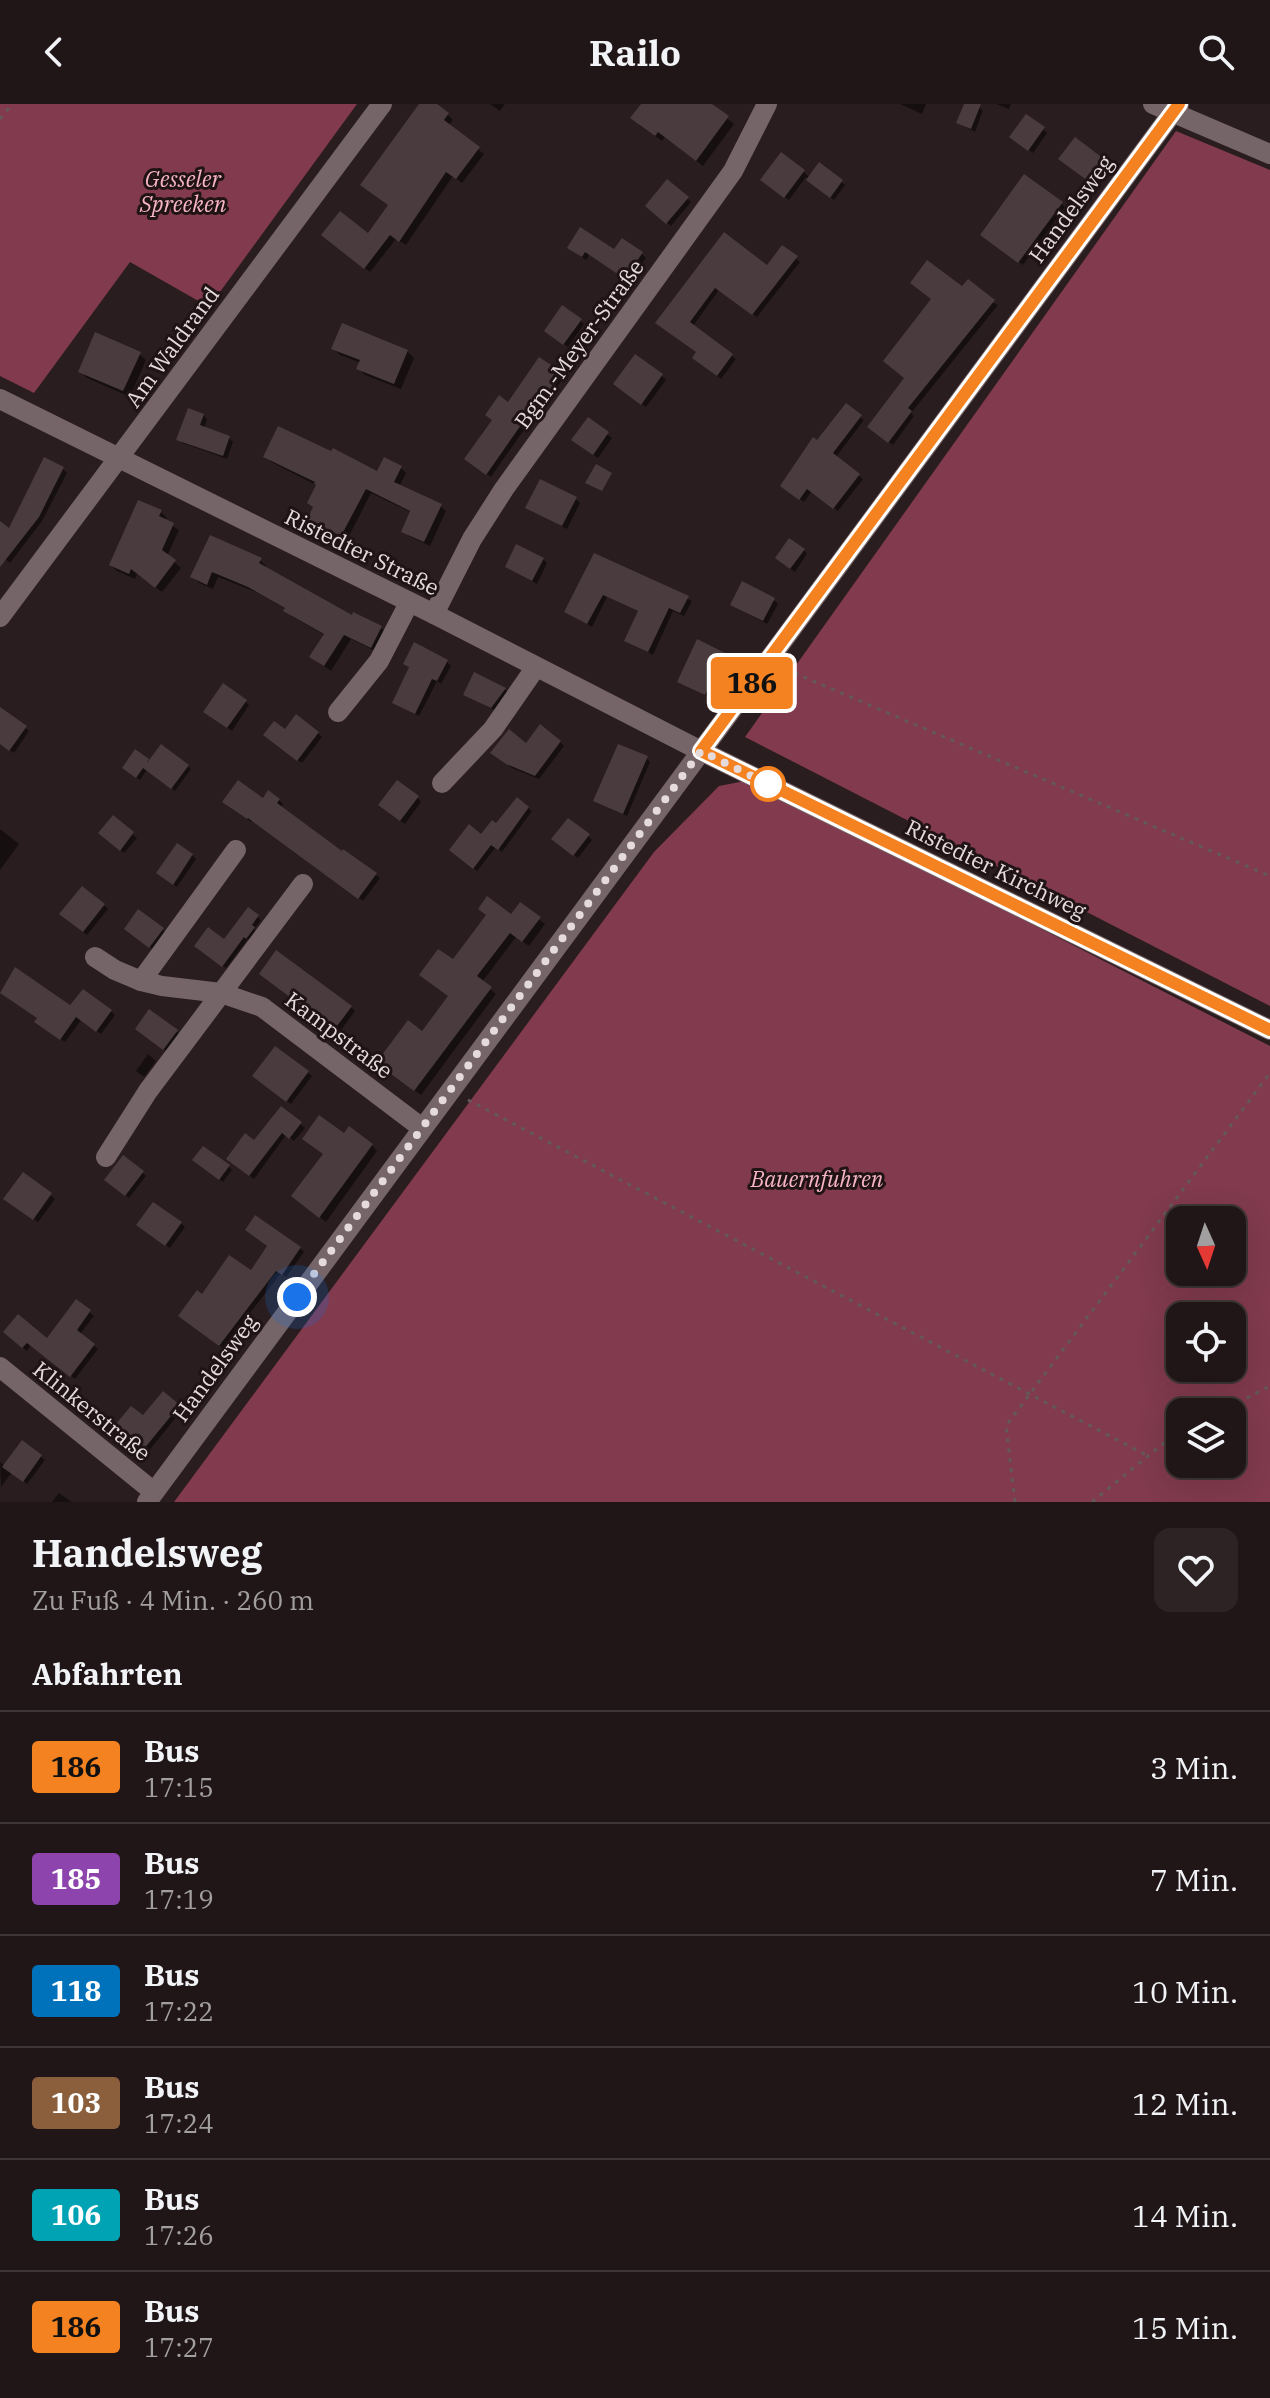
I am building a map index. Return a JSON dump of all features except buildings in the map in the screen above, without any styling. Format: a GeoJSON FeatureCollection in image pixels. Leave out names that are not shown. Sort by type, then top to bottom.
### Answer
{"type":"FeatureCollection","features":[{"type":"Feature","properties":{"kind":"street","name":"Am Waldrand"},"geometry":{"type":"LineString","coordinates":[[0,617],[382,104]]}},
{"type":"Feature","properties":{"kind":"street","name":"Bgm.-Meyer-Straße"},"geometry":{"type":"LineString","coordinates":[[434,614],[472,539],[504,489],[733,171],[767,104]]}},
{"type":"Feature","properties":{"kind":"street"},"geometry":{"type":"LineString","coordinates":[[1168,107],[1270,154]]}},
{"type":"Feature","properties":{"kind":"street","name":"Handelsweg"},"geometry":{"type":"LineString","coordinates":[[151,1497],[767,662],[1168,107]]}},
{"type":"Feature","properties":{"kind":"street","name":"Ristedter Straße"},"geometry":{"type":"LineString","coordinates":[[0,399],[434,614],[701,751]]}},
{"type":"Feature","properties":{"kind":"street"},"geometry":{"type":"LineString","coordinates":[[338,712],[379,661],[409,603]]}},
{"type":"Feature","properties":{"kind":"street"},"geometry":{"type":"LineString","coordinates":[[442,783],[493,729],[536,667]]}},
{"type":"Feature","properties":{"kind":"street","name":"Ristedter Kirchweg"},"geometry":{"type":"LineString","coordinates":[[701,751],[1270,1030]]}},
{"type":"Feature","properties":{"kind":"street"},"geometry":{"type":"LineString","coordinates":[[141,981],[236,850]]}},
{"type":"Feature","properties":{"kind":"street"},"geometry":{"type":"LineString","coordinates":[[106,1157],[148,1091],[303,884]]}},
{"type":"Feature","properties":{"kind":"street","name":"Kampstraße"},"geometry":{"type":"LineString","coordinates":[[95,957],[141,981],[221,993],[262,1007],[422,1128]]}},
{"type":"Feature","properties":{"kind":"street","name":"Klinkerstraße"},"geometry":{"type":"LineString","coordinates":[[0,1367],[151,1497]]}},
{"type":"Feature","properties":{"kind":"path"},"geometry":{"type":"LineString","coordinates":[[0,119],[12,104]]}},
{"type":"Feature","properties":{"kind":"path"},"geometry":{"type":"LineString","coordinates":[[767,662],[1270,876]]}},
{"type":"Feature","properties":{"kind":"path"},"geometry":{"type":"LineString","coordinates":[[1015,1502],[1006,1426],[1270,1073]]}},
{"type":"Feature","properties":{"kind":"path"},"geometry":{"type":"LineString","coordinates":[[450,1090],[1148,1456]]}},
{"type":"Feature","properties":{"kind":"path"},"geometry":{"type":"LineString","coordinates":[[1246,1398],[1270,1386]]}},
{"type":"Feature","properties":{"kind":"path"},"geometry":{"type":"LineString","coordinates":[[1092,1502],[1166,1442]]}},
{"type":"Feature","properties":{"kind":"green space","name":"Gesseler Spreeken"},"geometry":{"type":"Polygon","coordinates":[[[0,104],[357,104],[209,307],[130,262],[34,393],[0,376],[0,104]]]}},
{"type":"Feature","properties":{"kind":"green space"},"geometry":{"type":"Polygon","coordinates":[[[1176,131],[1270,170],[1270,1006],[745,737],[1176,131]]]}},
{"type":"Feature","properties":{"kind":"green space","name":"Bauernfuhren"},"geometry":{"type":"Polygon","coordinates":[[[750,780],[1270,1046],[1270,1502],[174,1502],[654,852],[719,786],[750,780]]]}},
{"type":"Feature","properties":{"kind":"bus line","name":"186"},"geometry":{"type":"LineString","coordinates":[[1179,104],[701,751],[1270,1030]]}},
{"type":"Feature","properties":{"kind":"route"},"geometry":{"type":"LineString","coordinates":[[297,1297],[701,751],[768,784]]}}]}
